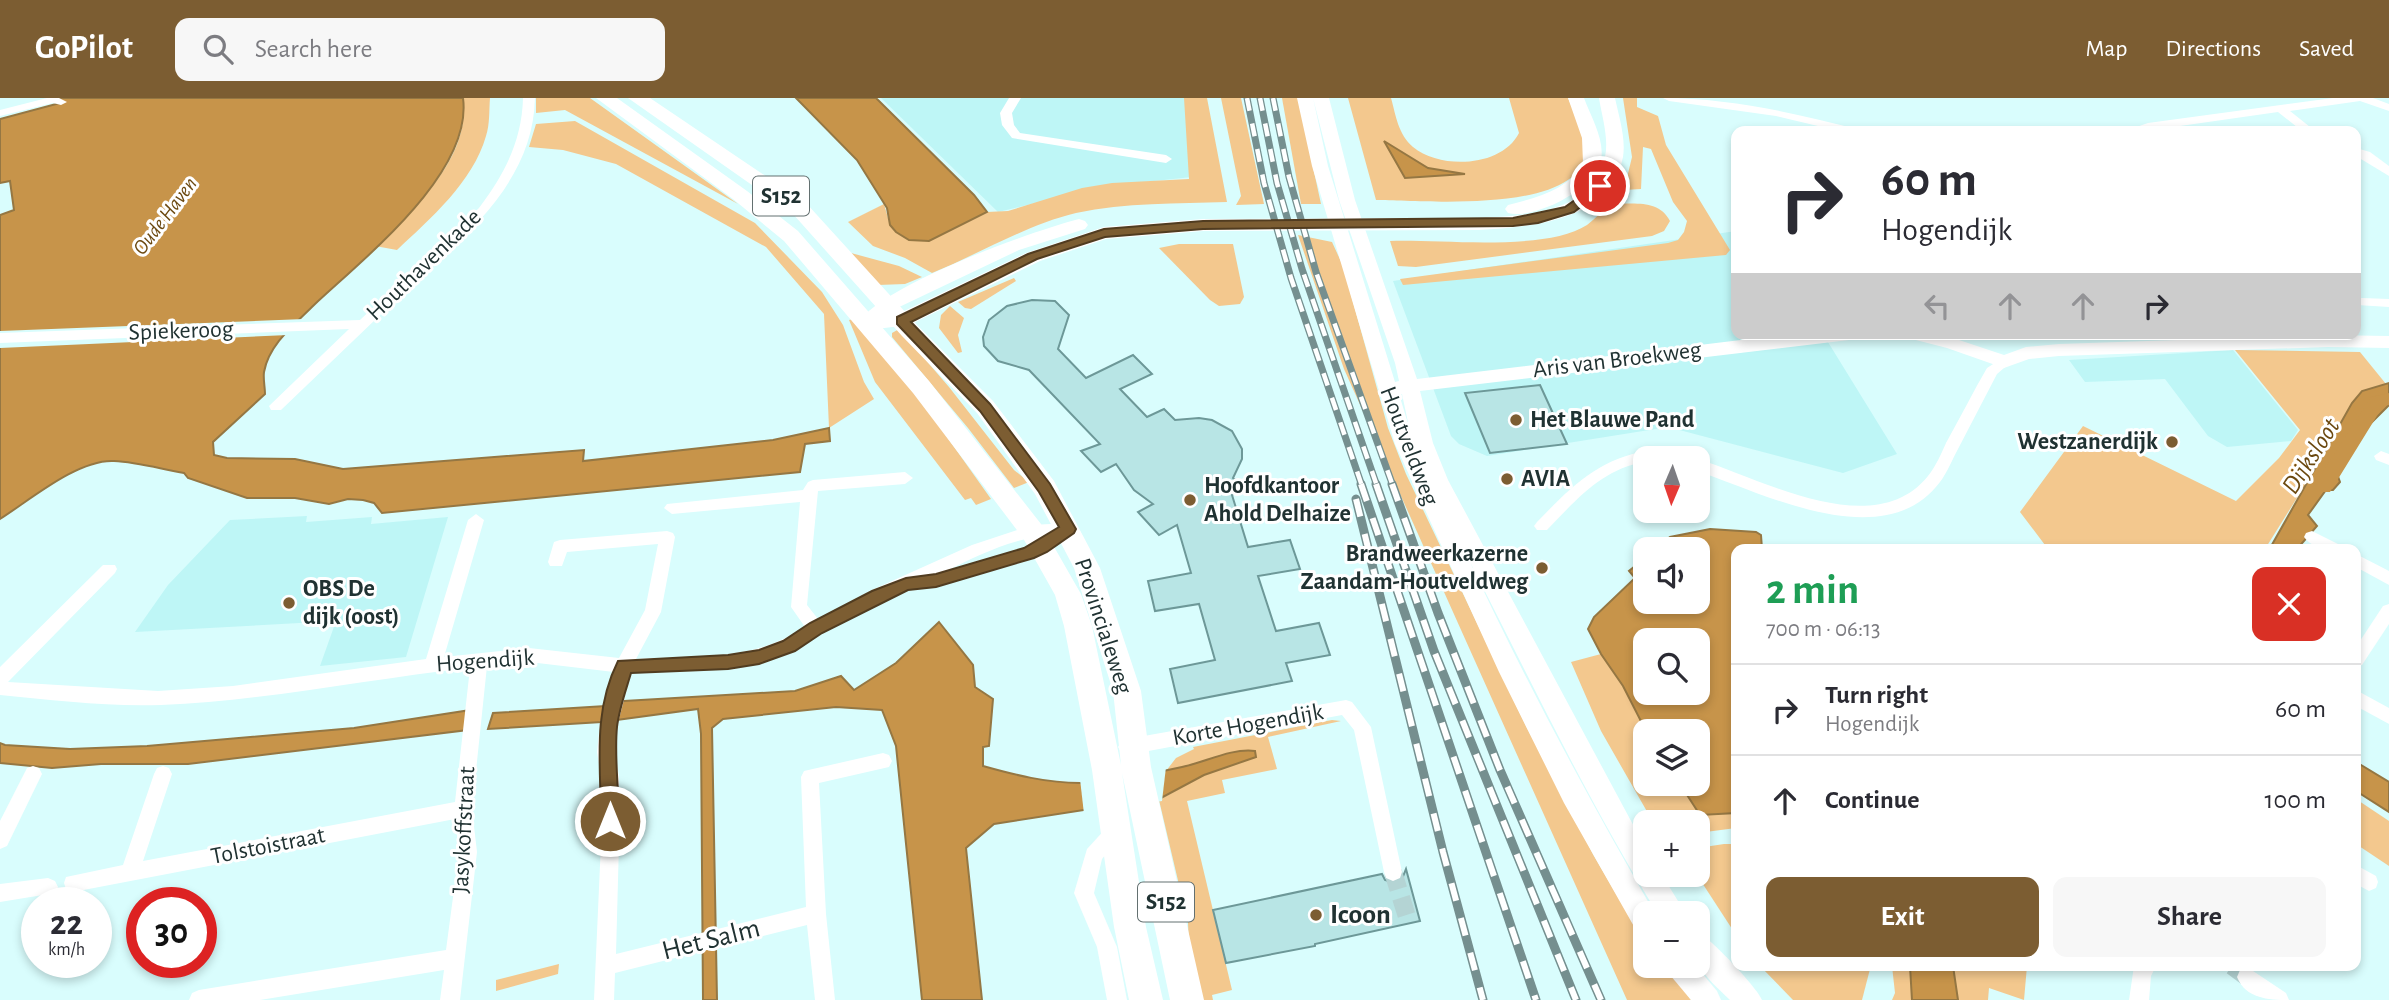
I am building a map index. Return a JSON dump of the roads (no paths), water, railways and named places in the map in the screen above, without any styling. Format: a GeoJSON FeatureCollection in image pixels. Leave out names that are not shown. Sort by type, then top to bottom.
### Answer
{"type":"FeatureCollection","features":[{"type":"Feature","properties":{"kind":"main road","name":"Provincialeweg"},"geometry":{"type":"LineString","coordinates":[[605,98],[773,220],[868,323],[921,387],[1036,539],[1068,594],[1120,759]]}},
{"type":"Feature","properties":{"kind":"main road","name":"Provincialeweg"},"geometry":{"type":"LineString","coordinates":[[637,98],[800,209],[985,407],[1045,488],[1069,529],[1087,568],[1111,635],[1127,691],[1120,759],[1130,928],[1143,988]]}},
{"type":"Feature","properties":{"kind":"main road"},"geometry":{"type":"LineString","coordinates":[[1401,217],[1510,209],[1542,201],[1568,189],[1584,175],[1594,158],[1576,98]]}},
{"type":"Feature","properties":{"kind":"main road"},"geometry":{"type":"LineString","coordinates":[[868,323],[895,312],[1012,246],[1070,226],[1133,216],[1203,219],[1401,217],[1513,222],[1554,215],[1580,203],[1600,186],[1614,157],[1606,98]]}},
{"type":"Feature","properties":{"kind":"main road","name":"Provincialeweg"},"geometry":{"type":"LineString","coordinates":[[1125,814],[1187,1000]]}},
{"type":"Feature","properties":{"kind":"street","name":"Houthavenkade"},"geometry":{"type":"LineString","coordinates":[[276,406],[483,211],[502,186],[524,140],[530,115],[529,98]]}},
{"type":"Feature","properties":{"kind":"street"},"geometry":{"type":"LineString","coordinates":[[1015,98],[1006,113],[1008,125],[1016,136],[1166,159]]}},
{"type":"Feature","properties":{"kind":"street","name":"Houtveldweg"},"geometry":{"type":"LineString","coordinates":[[1305,98],[1320,166],[1409,456],[1510,672],[1573,795],[1634,901]]}},
{"type":"Feature","properties":{"kind":"street","name":"Houtveldweg"},"geometry":{"type":"LineString","coordinates":[[1321,98],[1346,200],[1380,290],[1423,443],[1438,480],[1633,850]]}},
{"type":"Feature","properties":{"kind":"street"},"geometry":{"type":"LineString","coordinates":[[1669,98],[1776,113],[1832,126]]}},
{"type":"Feature","properties":{"kind":"street"},"geometry":{"type":"LineString","coordinates":[[2155,126],[2361,98],[2389,108]]}},
{"type":"Feature","properties":{"kind":"street"},"geometry":{"type":"LineString","coordinates":[[0,113],[53,100],[61,102]]}},
{"type":"Feature","properties":{"kind":"street"},"geometry":{"type":"LineString","coordinates":[[2281,109],[2303,126]]}},
{"type":"Feature","properties":{"kind":"street"},"geometry":{"type":"LineString","coordinates":[[2361,154],[2389,172]]}},
{"type":"Feature","properties":{"kind":"street"},"geometry":{"type":"LineString","coordinates":[[2362,302],[2389,303]]}},
{"type":"Feature","properties":{"kind":"street","name":"Spiekeroog"},"geometry":{"type":"LineString","coordinates":[[0,338],[362,324]]}},
{"type":"Feature","properties":{"kind":"street","name":"Aris van Broekweg"},"geometry":{"type":"LineString","coordinates":[[1386,388],[1795,340]]}},
{"type":"Feature","properties":{"kind":"street"},"geometry":{"type":"LineString","coordinates":[[1939,340],[2004,362]]}},
{"type":"Feature","properties":{"kind":"street"},"geometry":{"type":"LineString","coordinates":[[1710,469],[1821,509],[1867,511],[1902,505],[1920,494],[1935,478],[1992,371],[2004,362],[2026,353],[2059,350],[2264,340]]}},
{"type":"Feature","properties":{"kind":"street"},"geometry":{"type":"LineString","coordinates":[[2361,340],[2389,342]]}},
{"type":"Feature","properties":{"kind":"street"},"geometry":{"type":"LineString","coordinates":[[1542,526],[1590,478],[1607,466],[1633,458]]}},
{"type":"Feature","properties":{"kind":"street"},"geometry":{"type":"LineString","coordinates":[[816,628],[799,607],[808,495],[813,486],[905,478]]}},
{"type":"Feature","properties":{"kind":"street"},"geometry":{"type":"LineString","coordinates":[[672,508],[808,495]]}},
{"type":"Feature","properties":{"kind":"street"},"geometry":{"type":"LineString","coordinates":[[433,665],[476,520]]}},
{"type":"Feature","properties":{"kind":"street","name":"Hogendijk"},"geometry":{"type":"LineString","coordinates":[[0,688],[61,694],[158,698],[233,694],[433,665],[529,655],[624,666],[728,662],[759,657],[789,646],[816,628],[878,595],[906,584],[936,580],[1036,539],[1069,529]]}},
{"type":"Feature","properties":{"kind":"street"},"geometry":{"type":"LineString","coordinates":[[556,562],[560,546],[667,537],[653,612],[624,666],[608,723],[606,752],[610,776],[610,830],[601,961],[604,1000]]}},
{"type":"Feature","properties":{"kind":"street"},"geometry":{"type":"LineString","coordinates":[[2312,537],[2325,544]]}},
{"type":"Feature","properties":{"kind":"street"},"geometry":{"type":"LineString","coordinates":[[2361,563],[2389,579]]}},
{"type":"Feature","properties":{"kind":"street"},"geometry":{"type":"LineString","coordinates":[[0,678],[109,569]]}},
{"type":"Feature","properties":{"kind":"street"},"geometry":{"type":"LineString","coordinates":[[2361,653],[2389,611]]}},
{"type":"Feature","properties":{"kind":"street","name":"Jasykoffstraat"},"geometry":{"type":"LineString","coordinates":[[450,1000],[468,852],[463,809],[479,660]]}},
{"type":"Feature","properties":{"kind":"street"},"geometry":{"type":"LineString","coordinates":[[2361,700],[2389,717]]}},
{"type":"Feature","properties":{"kind":"street","name":"Korte Hogendijk"},"geometry":{"type":"LineString","coordinates":[[1120,759],[1346,708],[1362,727],[1393,872]]}},
{"type":"Feature","properties":{"kind":"street"},"geometry":{"type":"LineString","coordinates":[[825,1000],[816,914],[810,777],[883,761]]}},
{"type":"Feature","properties":{"kind":"street"},"geometry":{"type":"LineString","coordinates":[[0,841],[33,774]]}},
{"type":"Feature","properties":{"kind":"street"},"geometry":{"type":"LineString","coordinates":[[130,872],[163,774]]}},
{"type":"Feature","properties":{"kind":"street","name":"Tolstoistraat"},"geometry":{"type":"LineString","coordinates":[[74,883],[463,809]]}},
{"type":"Feature","properties":{"kind":"street","name":"Provincialeweg"},"geometry":{"type":"LineString","coordinates":[[1117,1000],[1107,947],[1084,892],[1094,855],[1125,814]]}},
{"type":"Feature","properties":{"kind":"street"},"geometry":{"type":"LineString","coordinates":[[0,893],[21,890]]}},
{"type":"Feature","properties":{"kind":"street","name":"Het Salm"},"geometry":{"type":"LineString","coordinates":[[601,961],[692,945],[816,914]]}},
{"type":"Feature","properties":{"kind":"street","name":"Provincialeweg"},"geometry":{"type":"LineString","coordinates":[[1107,947],[1143,988]]}},
{"type":"Feature","properties":{"kind":"street"},"geometry":{"type":"LineString","coordinates":[[199,1000],[453,959]]}},
{"type":"Feature","properties":{"kind":"street"},"geometry":{"type":"LineString","coordinates":[[1710,961],[1749,1000]]}},
{"type":"Feature","properties":{"kind":"street"},"geometry":{"type":"LineString","coordinates":[[2138,1000],[2142,971]]}},
{"type":"Feature","properties":{"kind":"street"},"geometry":{"type":"LineString","coordinates":[[2247,977],[2279,1000]]}},
{"type":"Feature","properties":{"kind":"street"},"geometry":{"type":"LineString","coordinates":[[1689,978],[1708,1000]]}},
{"type":"Feature","properties":{"kind":"water","name":"Oude Haven"},"geometry":{"type":"Polygon","coordinates":[[[60,98],[463,98],[462,126],[451,155],[433,184],[386,239],[284,335],[267,362],[264,375],[265,394],[213,442],[214,455],[227,458],[295,459],[343,469],[584,450],[583,461],[773,440],[829,428],[830,441],[805,444],[800,472],[382,513],[374,503],[363,500],[348,499],[329,504],[295,498],[247,498],[188,478],[184,473],[131,463],[100,462],[70,473],[0,519],[0,215],[14,210],[10,181],[0,183],[0,119],[60,103],[60,98]]]}},
{"type":"Feature","properties":{"kind":"water"},"geometry":{"type":"Polygon","coordinates":[[[796,98],[876,98],[974,195],[987,212],[929,241],[909,240],[890,225],[887,208],[857,160],[796,98]]]}},
{"type":"Feature","properties":{"kind":"water"},"geometry":{"type":"Polygon","coordinates":[[[1384,141],[1428,168],[1465,174],[1405,178],[1384,141]]]}},
{"type":"Feature","properties":{"kind":"water"},"geometry":{"type":"Polygon","coordinates":[[[2389,383],[2389,405],[2347,447],[2335,468],[2340,482],[2333,490],[2326,490],[2308,515],[2317,526],[2301,544],[2272,544],[2352,403],[2362,391],[2389,383]]]}},
{"type":"Feature","properties":{"kind":"water"},"geometry":{"type":"Polygon","coordinates":[[[1710,529],[1756,532],[1761,535],[1762,544],[1731,544],[1731,813],[1710,814],[1710,810],[1697,810],[1688,796],[1710,796],[1710,719],[1640,719],[1588,629],[1594,617],[1633,580],[1633,614],[1710,614],[1710,537],[1670,537],[1710,529]]]}},
{"type":"Feature","properties":{"kind":"water"},"geometry":{"type":"Polygon","coordinates":[[[939,622],[973,665],[975,687],[993,699],[989,746],[983,747],[983,766],[1031,778],[1080,783],[1157,772],[1237,752],[1255,751],[1256,757],[1204,775],[1161,798],[994,824],[966,848],[982,1000],[922,1000],[896,746],[882,710],[836,707],[723,719],[712,728],[717,1000],[703,1000],[701,734],[698,709],[602,722],[488,729],[493,713],[606,706],[624,701],[795,691],[841,676],[854,690],[896,663],[939,622]]]}},
{"type":"Feature","properties":{"kind":"water"},"geometry":{"type":"Polygon","coordinates":[[[477,709],[476,729],[188,764],[101,764],[52,768],[0,763],[0,743],[70,749],[147,746],[354,728],[477,709]]]}},
{"type":"Feature","properties":{"kind":"water"},"geometry":{"type":"Polygon","coordinates":[[[2361,765],[2389,782],[2389,812],[2361,794],[2361,765]]]}},
{"type":"Feature","properties":{"kind":"water"},"geometry":{"type":"Polygon","coordinates":[[[1910,971],[1954,971],[1958,1000],[1912,1000],[1910,971]]]}},
{"type":"Feature","properties":{"kind":"waterway","name":"Dijksloot"},"geometry":{"type":"LineString","coordinates":[[2323,487],[2377,401],[2389,399]]}},
{"type":"Feature","properties":{"kind":"tunnel"},"geometry":{"type":"LineString","coordinates":[[1393,872],[1409,923]]}},
{"type":"Feature","properties":{"kind":"tunnel"},"geometry":{"type":"LineString","coordinates":[[2239,971],[2247,977]]}},
{"type":"Feature","properties":{"kind":"railway"},"geometry":{"type":"LineString","coordinates":[[1247,98],[1264,183],[1291,278],[1362,486]]}},
{"type":"Feature","properties":{"kind":"railway"},"geometry":{"type":"LineString","coordinates":[[1260,98],[1277,183],[1302,269],[1377,486]]}},
{"type":"Feature","properties":{"kind":"railway"},"geometry":{"type":"LineString","coordinates":[[1273,98],[1289,177],[1316,272],[1393,486]]}},
{"type":"Feature","properties":{"kind":"railway"},"geometry":{"type":"LineString","coordinates":[[1361,484],[1536,1000]]}},
{"type":"Feature","properties":{"kind":"railway"},"geometry":{"type":"LineString","coordinates":[[1376,484],[1434,651],[1576,1000]]}},
{"type":"Feature","properties":{"kind":"railway"},"geometry":{"type":"LineString","coordinates":[[1392,484],[1438,613],[1500,770],[1601,1000]]}},
{"type":"Feature","properties":{"kind":"railway"},"geometry":{"type":"LineString","coordinates":[[1356,499],[1443,852],[1483,1000]]}},
{"type":"Feature","properties":{"kind":"place","name":"Het Blauwe Pand"},"geometry":{"type":"Point","coordinates":[1516,420]}},
{"type":"Feature","properties":{"kind":"place","name":"Westzanerdijk"},"geometry":{"type":"Point","coordinates":[2172,442]}},
{"type":"Feature","properties":{"kind":"place","name":"AVIA"},"geometry":{"type":"Point","coordinates":[1507,479]}},
{"type":"Feature","properties":{"kind":"place","name":"Hoofdkantoor Ahold Delhaize"},"geometry":{"type":"Point","coordinates":[1190,500]}},
{"type":"Feature","properties":{"kind":"place","name":"Brandweerkazerne Zaandam-Houtveldweg"},"geometry":{"type":"Point","coordinates":[1542,568]}},
{"type":"Feature","properties":{"kind":"place","name":"OBS De dijk (oost)"},"geometry":{"type":"Point","coordinates":[289,603]}},
{"type":"Feature","properties":{"kind":"place","name":"Icoon"},"geometry":{"type":"Point","coordinates":[1316,915]}}]}
